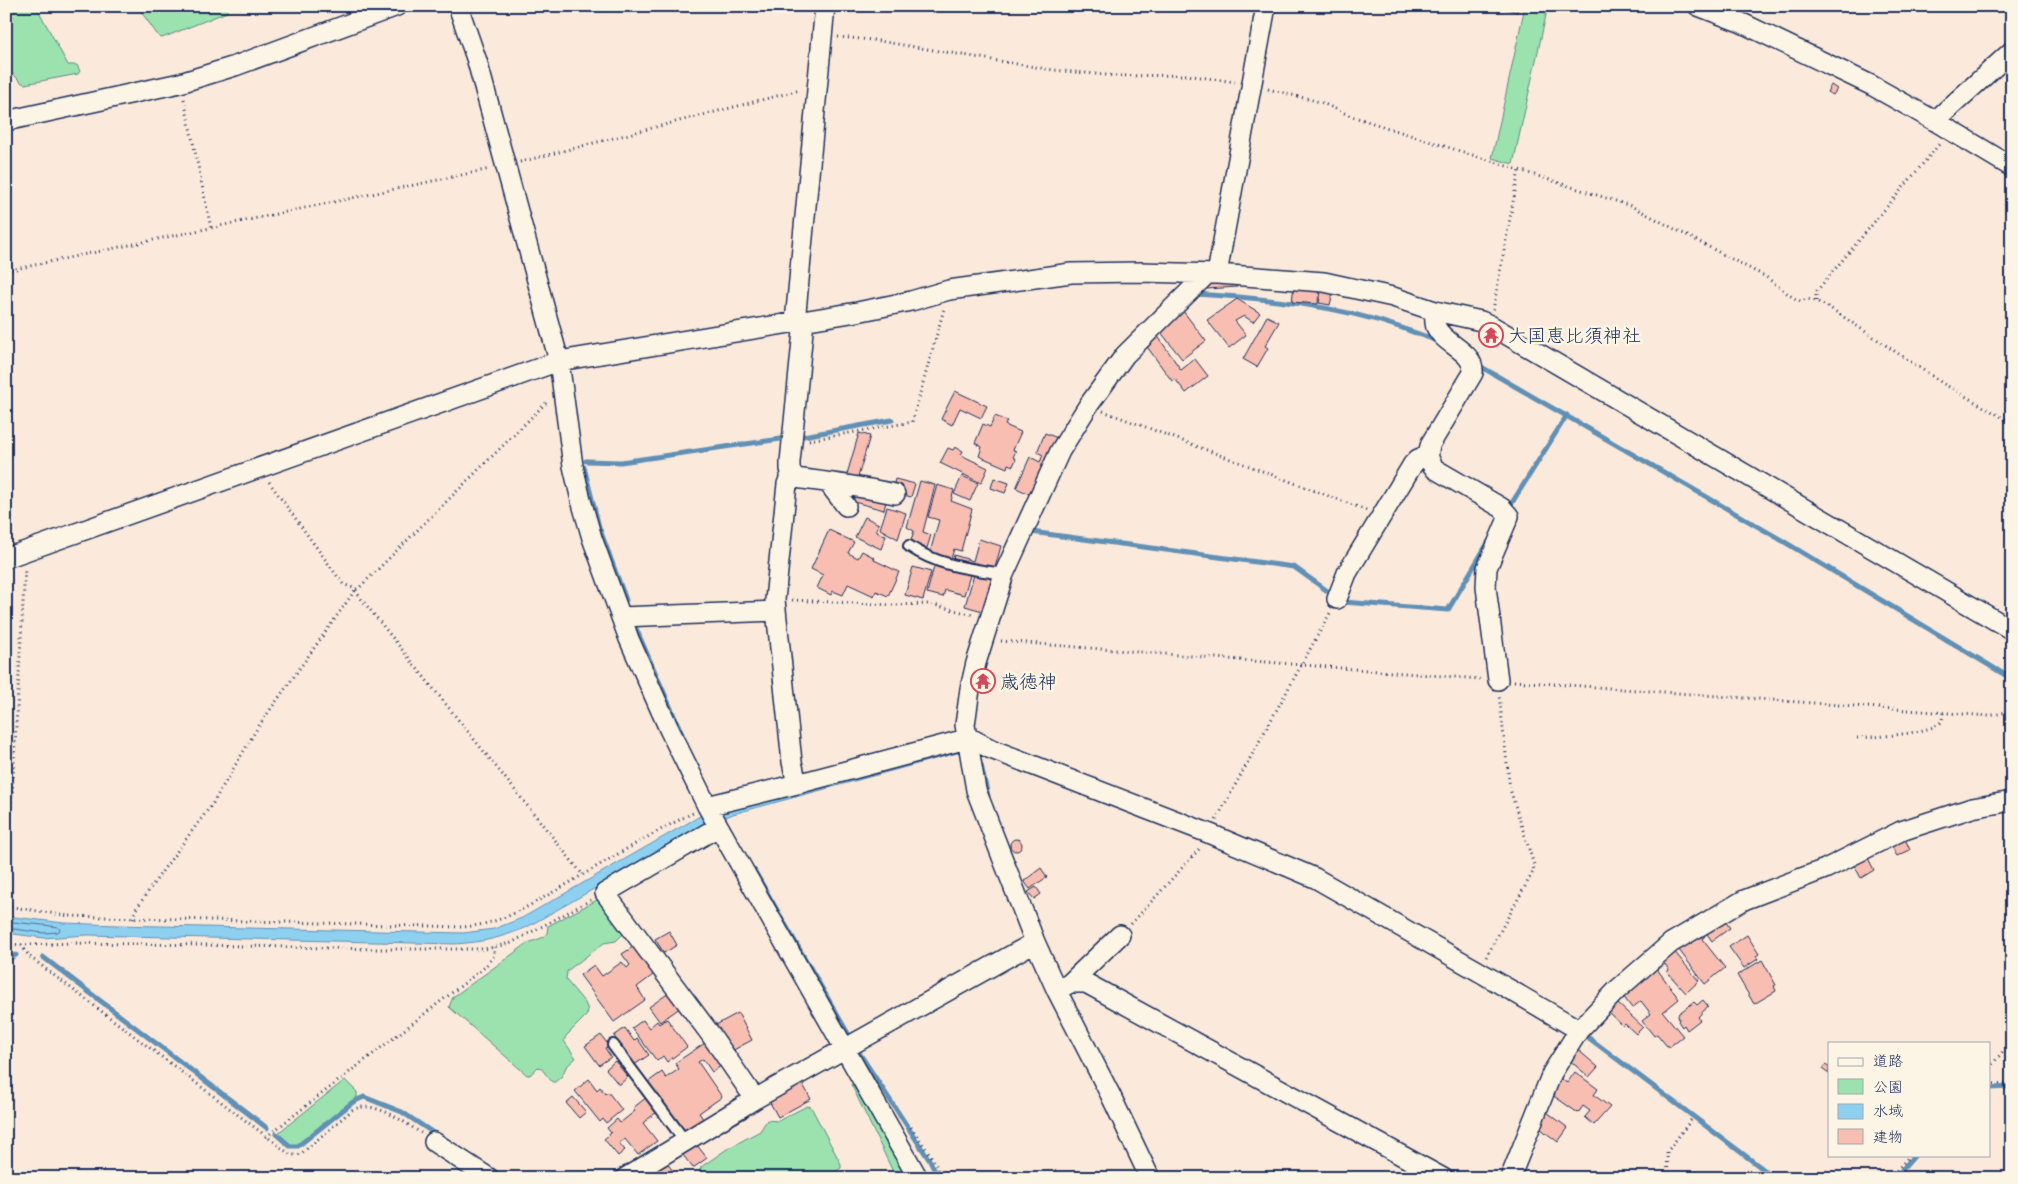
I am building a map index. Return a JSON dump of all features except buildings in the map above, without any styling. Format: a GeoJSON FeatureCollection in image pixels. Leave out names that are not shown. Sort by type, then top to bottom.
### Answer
{"type":"FeatureCollection","features":[{"type":"Feature","properties":{"kind":"street"},"geometry":{"type":"LineString","coordinates":[[6,121],[180,83],[235,66],[397,6]]}},
{"type":"Feature","properties":{"kind":"street"},"geometry":{"type":"LineString","coordinates":[[458,6],[477,61],[559,361],[573,466],[581,500],[592,538],[638,661],[668,729],[712,817],[918,1178]]}},
{"type":"Feature","properties":{"kind":"street"},"geometry":{"type":"LineString","coordinates":[[795,478],[790,469],[799,322],[825,6]]}},
{"type":"Feature","properties":{"kind":"street"},"geometry":{"type":"LineString","coordinates":[[1150,1178],[1110,1094],[1063,987],[1035,942],[976,790],[970,739],[965,726],[970,689],[989,619],[1004,574],[1060,451],[1088,406],[1125,355],[1212,274],[1266,6]]}},
{"type":"Feature","properties":{"kind":"street"},"geometry":{"type":"LineString","coordinates":[[1698,6],[1742,23],[1871,85],[1943,125],[2012,167]]}},
{"type":"Feature","properties":{"kind":"street"},"geometry":{"type":"LineString","coordinates":[[1943,125],[2012,51]]}},
{"type":"Feature","properties":{"kind":"street"},"geometry":{"type":"LineString","coordinates":[[6,558],[559,361],[895,305],[949,290],[1071,272],[1212,274],[1324,282],[1393,297],[1435,311],[1481,321],[1490,325],[2012,630]]}},
{"type":"Feature","properties":{"kind":"street"},"geometry":{"type":"LineString","coordinates":[[1435,311],[1435,324],[1439,333],[1468,357],[1473,368],[1473,374],[1431,443],[1428,454],[1435,469],[1502,508],[1508,514],[1508,520],[1486,574],[1498,680]]}},
{"type":"Feature","properties":{"kind":"street"},"geometry":{"type":"LineString","coordinates":[[1337,599],[1347,573],[1414,464],[1418,459],[1428,454]]}},
{"type":"Feature","properties":{"kind":"street"},"geometry":{"type":"LineString","coordinates":[[797,784],[791,752],[775,605],[787,484],[789,479],[795,478],[829,484],[850,485],[895,494]]}},
{"type":"Feature","properties":{"kind":"street"},"geometry":{"type":"LineString","coordinates":[[829,484],[846,506]]}},
{"type":"Feature","properties":{"kind":"street"},"geometry":{"type":"LineString","coordinates":[[621,617],[775,605]]}},
{"type":"Feature","properties":{"kind":"street"},"geometry":{"type":"LineString","coordinates":[[755,1099],[711,1035],[605,893],[712,817],[797,784],[970,739],[1206,838],[1315,878],[1579,1030]]}},
{"type":"Feature","properties":{"kind":"street"},"geometry":{"type":"LineString","coordinates":[[1510,1178],[1552,1073],[1579,1030],[1617,990],[1671,943],[1744,900],[1825,869],[1901,830],[1972,808],[2012,801]]}},
{"type":"Feature","properties":{"kind":"street"},"geometry":{"type":"LineString","coordinates":[[1063,987],[1120,935]]}},
{"type":"Feature","properties":{"kind":"street"},"geometry":{"type":"LineString","coordinates":[[625,1178],[755,1099],[1035,942]]}},
{"type":"Feature","properties":{"kind":"street"},"geometry":{"type":"LineString","coordinates":[[1063,987],[1080,982],[1092,986],[1443,1178]]}},
{"type":"Feature","properties":{"kind":"street"},"geometry":{"type":"LineString","coordinates":[[434,1142],[489,1178]]}},
{"type":"Feature","properties":{"kind":"lane"},"geometry":{"type":"LineString","coordinates":[[909,546],[925,557],[938,562],[1004,574]]}},
{"type":"Feature","properties":{"kind":"lane"},"geometry":{"type":"LineString","coordinates":[[612,1044],[685,1141]]}},
{"type":"Feature","properties":{"kind":"path"},"geometry":{"type":"LineString","coordinates":[[822,36],[873,40],[1053,70],[1117,76],[1186,75],[1223,79],[1320,102],[1350,116],[1631,206],[1766,276],[1792,297],[1800,300],[1816,301],[1830,308],[1944,384],[2012,423]]}},
{"type":"Feature","properties":{"kind":"path"},"geometry":{"type":"LineString","coordinates":[[180,83],[211,228]]}},
{"type":"Feature","properties":{"kind":"path"},"geometry":{"type":"LineString","coordinates":[[6,271],[505,166],[800,90],[817,89]]}},
{"type":"Feature","properties":{"kind":"path"},"geometry":{"type":"LineString","coordinates":[[1816,301],[1816,292],[1943,125]]}},
{"type":"Feature","properties":{"kind":"path"},"geometry":{"type":"LineString","coordinates":[[1490,325],[1519,170]]}},
{"type":"Feature","properties":{"kind":"path"},"geometry":{"type":"LineString","coordinates":[[792,444],[912,422],[949,290]]}},
{"type":"Feature","properties":{"kind":"path"},"geometry":{"type":"LineString","coordinates":[[133,918],[136,909],[162,870],[213,804],[258,727],[356,589],[552,398],[563,392]]}},
{"type":"Feature","properties":{"kind":"path"},"geometry":{"type":"LineString","coordinates":[[1088,406],[1266,471],[1334,499],[1361,507],[1381,518]]}},
{"type":"Feature","properties":{"kind":"path"},"geometry":{"type":"LineString","coordinates":[[259,468],[343,584],[356,589],[365,604],[583,875]]}},
{"type":"Feature","properties":{"kind":"path"},"geometry":{"type":"LineString","coordinates":[[26,550],[6,904],[69,916],[480,926],[517,913],[664,827],[712,817]]}},
{"type":"Feature","properties":{"kind":"path"},"geometry":{"type":"LineString","coordinates":[[1120,935],[1206,838],[1300,670],[1337,599]]}},
{"type":"Feature","properties":{"kind":"path"},"geometry":{"type":"LineString","coordinates":[[775,605],[930,604],[989,619]]}},
{"type":"Feature","properties":{"kind":"path"},"geometry":{"type":"LineString","coordinates":[[1478,971],[1533,872],[1534,866],[1510,789],[1498,680]]}},
{"type":"Feature","properties":{"kind":"path"},"geometry":{"type":"LineString","coordinates":[[1857,738],[1893,735],[1934,728],[1942,721],[1943,712]]}},
{"type":"Feature","properties":{"kind":"path"},"geometry":{"type":"LineString","coordinates":[[6,944],[72,943],[446,950],[485,949],[511,943],[605,893]]}},
{"type":"Feature","properties":{"kind":"path"},"geometry":{"type":"LineString","coordinates":[[21,945],[30,957],[287,1153],[298,1155],[352,1110],[368,1107],[402,1121],[434,1142]]}},
{"type":"Feature","properties":{"kind":"path"},"geometry":{"type":"LineString","coordinates":[[266,1137],[484,967],[494,956],[494,947]]}},
{"type":"Feature","properties":{"kind":"path"},"geometry":{"type":"LineString","coordinates":[[1990,1067],[2012,1041]]}},
{"type":"Feature","properties":{"kind":"path"},"geometry":{"type":"LineString","coordinates":[[1990,1084],[2012,1083]]}},
{"type":"Feature","properties":{"kind":"path"},"geometry":{"type":"LineString","coordinates":[[1668,1178],[1667,1152],[1690,1120]]}},
{"type":"Feature","properties":{"kind":"path"},"geometry":{"type":"LineString","coordinates":[[1890,1178],[1909,1156]]}},
{"type":"Feature","properties":{"kind":"green space"},"geometry":{"type":"Polygon","coordinates":[[[6,6],[36,6],[68,65],[77,65],[80,71],[78,74],[22,83],[6,67],[6,6]]]}},
{"type":"Feature","properties":{"kind":"green space"},"geometry":{"type":"Polygon","coordinates":[[[137,6],[224,6],[227,12],[162,38],[159,37],[137,6]]]}},
{"type":"Feature","properties":{"kind":"green space"},"geometry":{"type":"Polygon","coordinates":[[[1525,6],[1548,6],[1513,164],[1492,158],[1525,6]]]}},
{"type":"Feature","properties":{"kind":"green space"},"geometry":{"type":"Polygon","coordinates":[[[601,899],[625,932],[616,941],[604,943],[567,971],[566,980],[585,1003],[588,1010],[587,1015],[566,1036],[564,1041],[576,1058],[566,1067],[562,1076],[555,1082],[552,1082],[541,1068],[538,1067],[530,1075],[527,1075],[449,1007],[453,997],[528,943],[544,937],[548,926],[601,899]]]}},
{"type":"Feature","properties":{"kind":"green space"},"geometry":{"type":"Polygon","coordinates":[[[345,1080],[357,1092],[357,1097],[299,1145],[291,1145],[278,1133],[345,1080]]]}},
{"type":"Feature","properties":{"kind":"green space"},"geometry":{"type":"Polygon","coordinates":[[[851,1084],[866,1101],[908,1178],[896,1178],[851,1084]]]}},
{"type":"Feature","properties":{"kind":"green space"},"geometry":{"type":"Polygon","coordinates":[[[807,1106],[811,1107],[841,1164],[841,1168],[826,1178],[702,1178],[699,1173],[701,1167],[727,1149],[760,1131],[767,1120],[778,1121],[807,1106]]]}},
{"type":"Feature","properties":{"kind":"water"},"geometry":{"type":"Polygon","coordinates":[[[960,747],[961,752],[733,814],[699,829],[527,927],[484,941],[455,944],[87,935],[44,938],[6,933],[6,916],[64,923],[117,925],[463,933],[494,929],[522,918],[700,816],[717,809],[960,747]]]}},
{"type":"Feature","properties":{"kind":"waterway"},"geometry":{"type":"LineString","coordinates":[[1195,294],[1274,300],[1326,308],[1377,320],[1438,342]]}},
{"type":"Feature","properties":{"kind":"waterway"},"geometry":{"type":"LineString","coordinates":[[1478,365],[1783,541],[2012,679]]}},
{"type":"Feature","properties":{"kind":"waterway"},"geometry":{"type":"LineString","coordinates":[[1510,506],[1567,415]]}},
{"type":"Feature","properties":{"kind":"waterway"},"geometry":{"type":"LineString","coordinates":[[798,437],[892,420]]}},
{"type":"Feature","properties":{"kind":"waterway"},"geometry":{"type":"LineString","coordinates":[[586,461],[621,462],[788,438]]}},
{"type":"Feature","properties":{"kind":"waterway"},"geometry":{"type":"LineString","coordinates":[[584,467],[599,527],[626,600]]}},
{"type":"Feature","properties":{"kind":"waterway"},"geometry":{"type":"LineString","coordinates":[[1031,532],[1294,567],[1333,595]]}},
{"type":"Feature","properties":{"kind":"waterway"},"geometry":{"type":"LineString","coordinates":[[1340,600],[1343,602],[1448,610],[1489,541]]}},
{"type":"Feature","properties":{"kind":"waterway"},"geometry":{"type":"LineString","coordinates":[[634,624],[686,743]]}},
{"type":"Feature","properties":{"kind":"waterway"},"geometry":{"type":"LineString","coordinates":[[981,765],[988,796]]}},
{"type":"Feature","properties":{"kind":"waterway"},"geometry":{"type":"LineString","coordinates":[[754,870],[850,1037]]}},
{"type":"Feature","properties":{"kind":"waterway"},"geometry":{"type":"LineString","coordinates":[[6,960],[16,955]]}},
{"type":"Feature","properties":{"kind":"waterway"},"geometry":{"type":"LineString","coordinates":[[43,957],[267,1128]]}},
{"type":"Feature","properties":{"kind":"waterway"},"geometry":{"type":"LineString","coordinates":[[1585,1035],[1775,1178]]}},
{"type":"Feature","properties":{"kind":"waterway"},"geometry":{"type":"LineString","coordinates":[[856,1048],[930,1161],[938,1178]]}},
{"type":"Feature","properties":{"kind":"waterway"},"geometry":{"type":"LineString","coordinates":[[1990,1088],[2012,1087]]}},
{"type":"Feature","properties":{"kind":"waterway"},"geometry":{"type":"LineString","coordinates":[[276,1134],[290,1146],[298,1146],[353,1102],[364,1097],[402,1112],[438,1136]]}},
{"type":"Feature","properties":{"kind":"waterway"},"geometry":{"type":"LineString","coordinates":[[1895,1178],[1914,1156]]}},
{"type":"Feature","properties":{"kind":"waterway"},"geometry":{"type":"LineString","coordinates":[[6,1173],[25,1178]]}},
{"type":"Feature","properties":{"kind":"place","name":"大国恵比須神社"},"geometry":{"type":"Point","coordinates":[1491,335]}},
{"type":"Feature","properties":{"kind":"place","name":"歳徳神"},"geometry":{"type":"Point","coordinates":[983,681]}}]}
